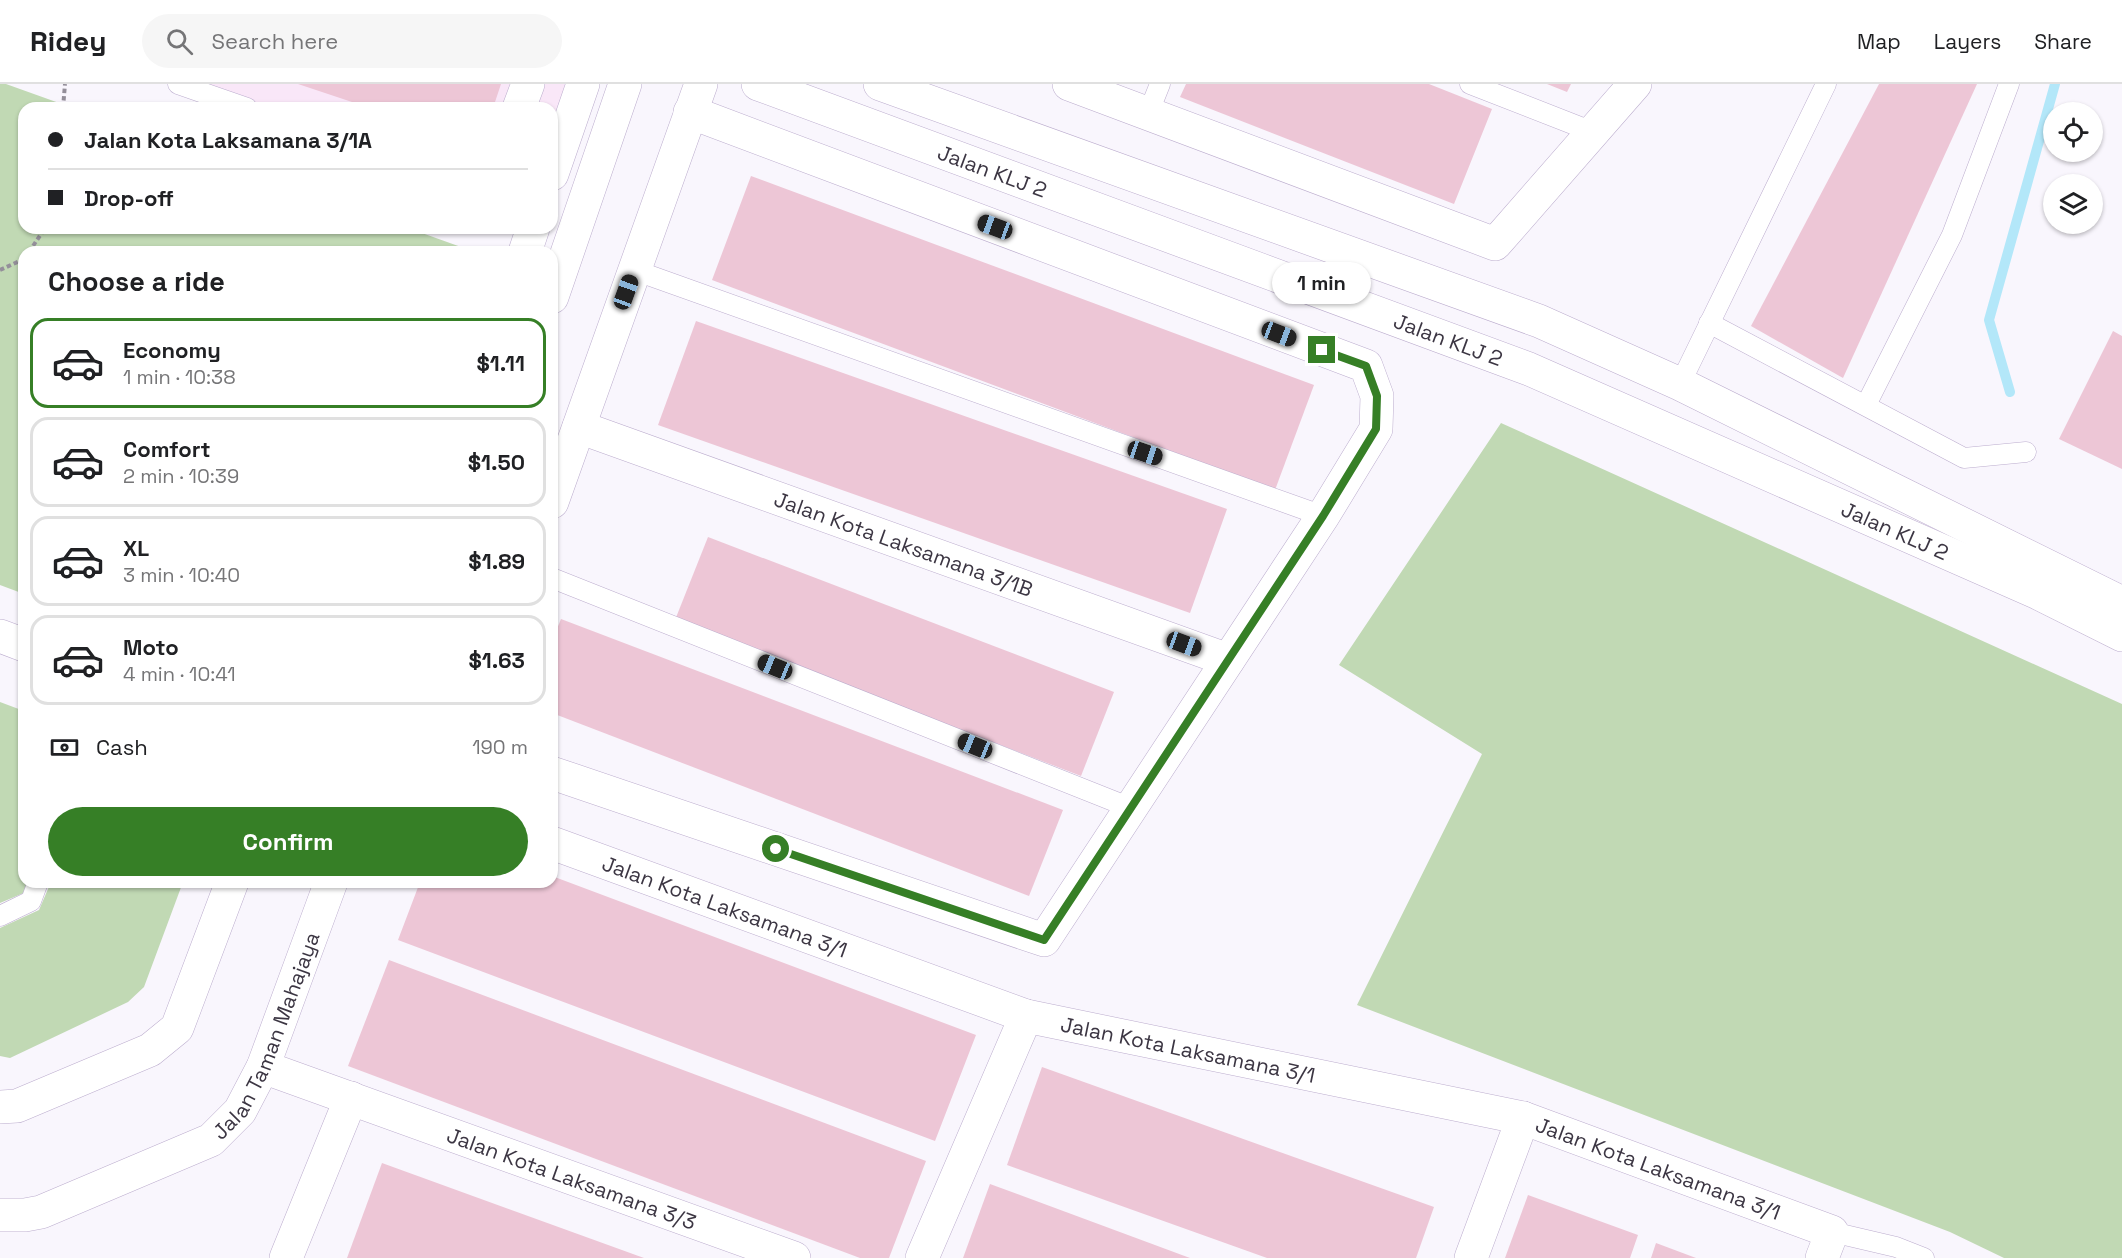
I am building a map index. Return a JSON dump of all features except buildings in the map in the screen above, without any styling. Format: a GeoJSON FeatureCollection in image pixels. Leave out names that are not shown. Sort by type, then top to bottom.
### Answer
{"type":"FeatureCollection","features":[{"type":"Feature","properties":{"kind":"street"},"geometry":{"type":"LineString","coordinates":[[521,102],[528,84]]}},
{"type":"Feature","properties":{"kind":"street"},"geometry":{"type":"LineString","coordinates":[[558,279],[625,84]]}},
{"type":"Feature","properties":{"kind":"street","name":"Jalan KLJ 2"},"geometry":{"type":"LineString","coordinates":[[758,84],[1529,369],[2045,580],[2122,603]]}},
{"type":"Feature","properties":{"kind":"street","name":"Jalan KLJ 2"},"geometry":{"type":"LineString","coordinates":[[880,84],[1539,321],[1680,384],[2045,580],[2122,635]]}},
{"type":"Feature","properties":{"kind":"street"},"geometry":{"type":"LineString","coordinates":[[1069,84],[1154,99],[1495,244],[1635,84]]}},
{"type":"Feature","properties":{"kind":"street"},"geometry":{"type":"LineString","coordinates":[[558,158],[582,93]]}},
{"type":"Feature","properties":{"kind":"street"},"geometry":{"type":"LineString","coordinates":[[558,485],[695,98],[1366,366],[1377,396],[1376,429],[1323,516],[1044,940],[558,775]]}},
{"type":"Feature","properties":{"kind":"street","name":"Jalan Kota Laksamana 3/1B"},"geometry":{"type":"LineString","coordinates":[[579,426],[1228,660]]}},
{"type":"Feature","properties":{"kind":"street"},"geometry":{"type":"LineString","coordinates":[[0,636],[18,643]]}},
{"type":"Feature","properties":{"kind":"street","name":"Jalan Kota Laksamana 3/1"},"geometry":{"type":"LineString","coordinates":[[558,845],[1026,1016],[1523,1118],[1827,1245]]}},
{"type":"Feature","properties":{"kind":"street"},"geometry":{"type":"LineString","coordinates":[[0,1107],[17,1106],[150,1050],[177,1028],[230,888]]}},
{"type":"Feature","properties":{"kind":"street","name":"Jalan Taman Mahajaya"},"geometry":{"type":"LineString","coordinates":[[0,1215],[41,1212],[211,1140],[240,1111],[263,1067],[329,888]]}},
{"type":"Feature","properties":{"kind":"street"},"geometry":{"type":"LineString","coordinates":[[922,1258],[1026,1016]]}},
{"type":"Feature","properties":{"kind":"street","name":"Jalan Kota Laksamana 3/3"},"geometry":{"type":"LineString","coordinates":[[263,1067],[794,1258]]}},
{"type":"Feature","properties":{"kind":"street"},"geometry":{"type":"LineString","coordinates":[[286,1258],[351,1098]]}},
{"type":"Feature","properties":{"kind":"street"},"geometry":{"type":"LineString","coordinates":[[1471,1258],[1523,1118]]}},
{"type":"Feature","properties":{"kind":"lane"},"geometry":{"type":"LineString","coordinates":[[178,84],[230,102]]}},
{"type":"Feature","properties":{"kind":"lane"},"geometry":{"type":"LineString","coordinates":[[1470,84],[1593,132]]}},
{"type":"Feature","properties":{"kind":"lane"},"geometry":{"type":"LineString","coordinates":[[1680,384],[1826,84]]}},
{"type":"Feature","properties":{"kind":"lane"},"geometry":{"type":"LineString","coordinates":[[1866,405],[1952,235],[2010,84]]}},
{"type":"Feature","properties":{"kind":"lane"},"geometry":{"type":"LineString","coordinates":[[634,270],[1323,516]]}},
{"type":"Feature","properties":{"kind":"lane"},"geometry":{"type":"LineString","coordinates":[[1709,323],[1964,458],[2026,452]]}},
{"type":"Feature","properties":{"kind":"lane"},"geometry":{"type":"LineString","coordinates":[[558,580],[1131,808]]}},
{"type":"Feature","properties":{"kind":"lane"},"geometry":{"type":"LineString","coordinates":[[0,916],[30,901],[35,888]]}},
{"type":"Feature","properties":{"kind":"lane"},"geometry":{"type":"LineString","coordinates":[[1827,1245],[1896,1246],[1924,1258]]}},
{"type":"Feature","properties":{"kind":"path"},"geometry":{"type":"LineString","coordinates":[[64,102],[65,84]]}},
{"type":"Feature","properties":{"kind":"path"},"geometry":{"type":"LineString","coordinates":[[0,270],[18,262]]}},
{"type":"Feature","properties":{"kind":"shaded area"},"geometry":{"type":"Polygon","coordinates":[[[186,84],[565,84],[558,109],[558,102],[235,102],[186,84]]]}},
{"type":"Feature","properties":{"kind":"green space"},"geometry":{"type":"Polygon","coordinates":[[[0,84],[6,84],[56,102],[18,102],[18,234],[425,234],[458,246],[18,246],[18,592],[0,585],[0,84]]]}},
{"type":"Feature","properties":{"kind":"green space"},"geometry":{"type":"Polygon","coordinates":[[[1501,423],[2122,704],[2122,1258],[2004,1258],[1950,1232],[1357,1005],[1482,754],[1339,665],[1501,423]]]}},
{"type":"Feature","properties":{"kind":"green space"},"geometry":{"type":"Polygon","coordinates":[[[0,702],[18,709],[18,888],[28,888],[26,892],[0,903],[0,702]]]}},
{"type":"Feature","properties":{"kind":"green space"},"geometry":{"type":"Polygon","coordinates":[[[48,888],[181,888],[144,987],[128,1002],[10,1058],[0,1056],[0,928],[39,910],[48,888]]]}},
{"type":"Feature","properties":{"kind":"waterway"},"geometry":{"type":"LineString","coordinates":[[2010,392],[1989,320],[2055,84]]}},
{"type":"Feature","properties":{"kind":"route"},"geometry":{"type":"LineString","coordinates":[[776,849],[1044,940],[1323,516],[1376,429],[1377,396],[1366,366],[1322,350]]}}]}
